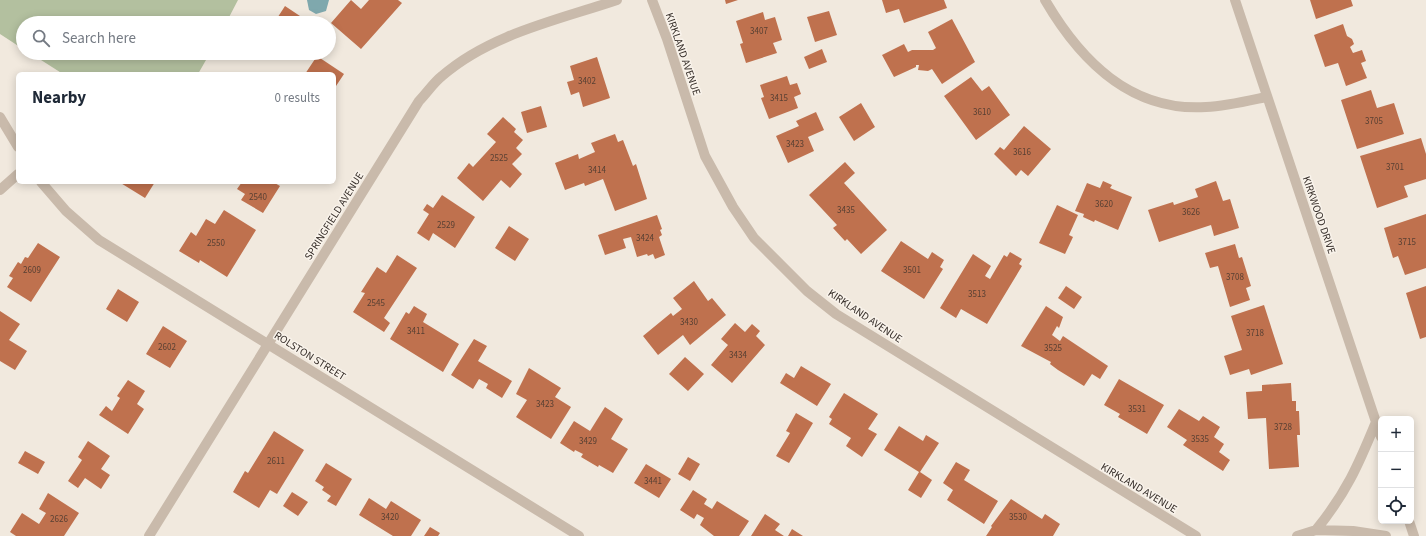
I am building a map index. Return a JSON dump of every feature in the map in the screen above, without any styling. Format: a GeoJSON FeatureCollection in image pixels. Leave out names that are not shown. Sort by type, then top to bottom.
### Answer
{"type":"FeatureCollection","features":[{"type":"Feature","properties":{"kind":"street","name":"SPRINGFIELD AVENUE"},"geometry":{"type":"LineString","coordinates":[[149,536],[420,101],[440,77],[462,60],[506,38],[617,0]]}},
{"type":"Feature","properties":{"kind":"street","name":"KIRKLAND AVENUE"},"geometry":{"type":"LineString","coordinates":[[652,0],[667,39],[704,156],[733,207],[754,238],[807,291],[836,314],[1196,536]]}},
{"type":"Feature","properties":{"kind":"street"},"geometry":{"type":"LineString","coordinates":[[1044,0],[1057,21],[1078,49],[1102,74],[1127,90],[1155,101],[1178,106],[1206,108],[1266,97]]}},
{"type":"Feature","properties":{"kind":"street","name":"KIRKWOOD DRIVE"},"geometry":{"type":"LineString","coordinates":[[1235,0],[1266,97],[1378,428]]}},
{"type":"Feature","properties":{"kind":"street"},"geometry":{"type":"LineString","coordinates":[[0,117],[16,144]]}},
{"type":"Feature","properties":{"kind":"street"},"geometry":{"type":"LineString","coordinates":[[0,190],[16,176]]}},
{"type":"Feature","properties":{"kind":"street","name":"ROLSTON STREET"},"geometry":{"type":"LineString","coordinates":[[43,184],[66,211],[99,240],[579,536]]}},
{"type":"Feature","properties":{"kind":"street"},"geometry":{"type":"LineString","coordinates":[[1316,530],[1337,505],[1351,481],[1376,422]]}},
{"type":"Feature","properties":{"kind":"street"},"geometry":{"type":"LineString","coordinates":[[1410,524],[1414,536]]}},
{"type":"Feature","properties":{"kind":"street"},"geometry":{"type":"LineString","coordinates":[[1298,536],[1316,530],[1353,531],[1386,536]]}},
{"type":"Feature","properties":{"kind":"green space"},"geometry":{"type":"Polygon","coordinates":[[[0,0],[238,0],[230,16],[16,16],[16,44],[0,34],[0,0]]]}},
{"type":"Feature","properties":{"kind":"green space"},"geometry":{"type":"Polygon","coordinates":[[[41,60],[206,60],[199,72],[60,72],[41,60]]]}},
{"type":"Feature","properties":{"kind":"water"},"geometry":{"type":"Polygon","coordinates":[[[307,0],[329,0],[326,11],[316,14],[309,10],[307,0]]]}},
{"type":"Feature","properties":{"kind":"building"},"geometry":{"type":"Polygon","coordinates":[[[351,0],[361,9],[369,0],[398,0],[402,3],[361,49],[336,27],[336,17],[351,0]]]}},
{"type":"Feature","properties":{"kind":"building"},"geometry":{"type":"Polygon","coordinates":[[[725,0],[738,0],[726,4],[725,0]]]}},
{"type":"Feature","properties":{"kind":"building"},"geometry":{"type":"Polygon","coordinates":[[[882,0],[944,0],[947,8],[904,23],[899,9],[886,13],[882,0]]]}},
{"type":"Feature","properties":{"kind":"building"},"geometry":{"type":"Polygon","coordinates":[[[1310,0],[1351,0],[1353,6],[1316,19],[1310,0]]]}},
{"type":"Feature","properties":{"kind":"building"},"geometry":{"type":"Polygon","coordinates":[[[285,6],[300,16],[279,16],[285,6]]]}},
{"type":"Feature","properties":{"kind":"building"},"geometry":{"type":"Polygon","coordinates":[[[829,11],[837,35],[815,42],[807,17],[829,11]]]}},
{"type":"Feature","properties":{"kind":"building"},"geometry":{"type":"Polygon","coordinates":[[[763,12],[765,20],[775,17],[782,40],[773,43],[777,53],[746,63],[740,44],[743,43],[736,21],[763,12]]]}},
{"type":"Feature","properties":{"kind":"building"},"geometry":{"type":"Polygon","coordinates":[[[952,19],[975,62],[942,84],[932,69],[928,71],[918,70],[919,65],[916,65],[916,67],[894,77],[882,55],[904,44],[908,52],[912,50],[933,50],[936,48],[928,32],[952,19]]]}},
{"type":"Feature","properties":{"kind":"building"},"geometry":{"type":"Polygon","coordinates":[[[1343,24],[1347,36],[1352,39],[1354,44],[1350,47],[1353,53],[1362,50],[1366,61],[1361,63],[1367,78],[1346,86],[1338,63],[1325,67],[1314,35],[1343,24]]]}},
{"type":"Feature","properties":{"kind":"building"},"geometry":{"type":"Polygon","coordinates":[[[822,49],[827,62],[809,69],[804,57],[822,49]]]}},
{"type":"Feature","properties":{"kind":"building"},"geometry":{"type":"Polygon","coordinates":[[[597,57],[610,98],[583,107],[579,92],[571,95],[567,82],[574,80],[570,66],[597,57]]]}},
{"type":"Feature","properties":{"kind":"building"},"geometry":{"type":"Polygon","coordinates":[[[314,60],[323,60],[344,74],[336,86],[336,72],[306,72],[314,60]]]}},
{"type":"Feature","properties":{"kind":"building"},"geometry":{"type":"Polygon","coordinates":[[[787,76],[790,85],[797,83],[801,94],[794,97],[798,108],[769,119],[761,98],[764,97],[760,85],[787,76]]]}},
{"type":"Feature","properties":{"kind":"building"},"geometry":{"type":"Polygon","coordinates":[[[971,77],[982,91],[989,86],[1010,115],[976,140],[944,96],[971,77]]]}},
{"type":"Feature","properties":{"kind":"building"},"geometry":{"type":"Polygon","coordinates":[[[1371,90],[1377,108],[1394,103],[1404,134],[1357,149],[1341,100],[1371,90]]]}},
{"type":"Feature","properties":{"kind":"building"},"geometry":{"type":"Polygon","coordinates":[[[861,103],[875,127],[854,141],[839,117],[861,103]]]}},
{"type":"Feature","properties":{"kind":"building"},"geometry":{"type":"Polygon","coordinates":[[[541,106],[547,127],[527,133],[521,112],[541,106]]]}},
{"type":"Feature","properties":{"kind":"building"},"geometry":{"type":"Polygon","coordinates":[[[816,112],[824,130],[808,137],[814,151],[788,163],[776,136],[799,126],[796,121],[816,112]]]}},
{"type":"Feature","properties":{"kind":"building"},"geometry":{"type":"Polygon","coordinates":[[[503,117],[516,129],[514,132],[523,140],[516,148],[522,154],[512,164],[522,174],[510,188],[501,180],[483,201],[457,178],[469,163],[473,167],[496,142],[487,134],[503,117]]]}},
{"type":"Feature","properties":{"kind":"building"},"geometry":{"type":"Polygon","coordinates":[[[1024,126],[1051,149],[1028,176],[1021,170],[1016,176],[994,154],[1000,147],[1004,150],[1024,126]]]}},
{"type":"Feature","properties":{"kind":"building"},"geometry":{"type":"Polygon","coordinates":[[[615,134],[618,142],[623,140],[633,166],[636,164],[647,199],[615,211],[603,179],[585,186],[584,183],[565,190],[555,163],[578,154],[579,159],[595,152],[591,143],[615,134]]]}},
{"type":"Feature","properties":{"kind":"building"},"geometry":{"type":"Polygon","coordinates":[[[1421,138],[1426,154],[1426,179],[1404,186],[1408,197],[1377,208],[1360,156],[1421,138]]]}},
{"type":"Feature","properties":{"kind":"building"},"geometry":{"type":"Polygon","coordinates":[[[845,162],[855,173],[844,183],[887,230],[861,254],[847,239],[845,241],[833,228],[837,225],[809,195],[845,162]]]}},
{"type":"Feature","properties":{"kind":"building"},"geometry":{"type":"Polygon","coordinates":[[[1103,181],[1112,185],[1110,188],[1132,197],[1118,230],[1095,220],[1094,222],[1083,217],[1084,214],[1075,211],[1087,183],[1100,188],[1103,181]]]}},
{"type":"Feature","properties":{"kind":"building"},"geometry":{"type":"Polygon","coordinates":[[[1216,181],[1223,201],[1230,199],[1239,228],[1214,236],[1211,225],[1159,242],[1148,210],[1173,202],[1174,205],[1198,197],[1195,189],[1216,181]]]}},
{"type":"Feature","properties":{"kind":"building"},"geometry":{"type":"Polygon","coordinates":[[[122,184],[154,184],[145,198],[122,184]]]}},
{"type":"Feature","properties":{"kind":"building"},"geometry":{"type":"Polygon","coordinates":[[[241,184],[276,184],[280,186],[263,213],[241,200],[245,194],[237,189],[241,184]]]}},
{"type":"Feature","properties":{"kind":"building"},"geometry":{"type":"Polygon","coordinates":[[[442,195],[475,217],[455,248],[433,233],[429,241],[417,233],[429,214],[423,210],[427,204],[433,208],[442,195]]]}},
{"type":"Feature","properties":{"kind":"building"},"geometry":{"type":"Polygon","coordinates":[[[1057,205],[1078,215],[1069,235],[1073,237],[1065,254],[1039,243],[1057,205]]]}},
{"type":"Feature","properties":{"kind":"building"},"geometry":{"type":"Polygon","coordinates":[[[224,210],[256,230],[227,277],[200,260],[199,263],[179,251],[191,232],[196,236],[206,219],[215,224],[224,210]]]}},
{"type":"Feature","properties":{"kind":"building"},"geometry":{"type":"Polygon","coordinates":[[[1426,214],[1426,268],[1405,275],[1398,256],[1393,258],[1384,228],[1426,214]]]}},
{"type":"Feature","properties":{"kind":"building"},"geometry":{"type":"Polygon","coordinates":[[[657,215],[662,229],[660,230],[662,235],[659,237],[665,255],[655,259],[653,254],[637,257],[631,237],[623,239],[626,248],[605,255],[598,235],[657,215]]]}},
{"type":"Feature","properties":{"kind":"building"},"geometry":{"type":"Polygon","coordinates":[[[509,226],[529,239],[515,261],[495,248],[509,226]]]}},
{"type":"Feature","properties":{"kind":"building"},"geometry":{"type":"Polygon","coordinates":[[[901,241],[928,259],[932,252],[944,260],[940,267],[943,269],[924,299],[881,271],[901,241]]]}},
{"type":"Feature","properties":{"kind":"building"},"geometry":{"type":"Polygon","coordinates":[[[38,243],[60,257],[31,302],[7,287],[13,278],[9,276],[18,262],[21,264],[25,257],[28,258],[38,243]]]}},
{"type":"Feature","properties":{"kind":"building"},"geometry":{"type":"Polygon","coordinates":[[[1235,244],[1239,258],[1242,257],[1251,286],[1246,288],[1250,300],[1230,307],[1218,266],[1210,268],[1205,253],[1235,244]]]}},
{"type":"Feature","properties":{"kind":"building"},"geometry":{"type":"Polygon","coordinates":[[[1010,252],[1022,259],[1019,264],[1022,266],[987,324],[961,309],[956,318],[940,308],[973,254],[991,266],[985,276],[990,279],[1004,255],[1007,257],[1010,252]]]}},
{"type":"Feature","properties":{"kind":"building"},"geometry":{"type":"Polygon","coordinates":[[[397,255],[417,268],[384,318],[390,323],[384,332],[353,312],[365,293],[361,292],[377,267],[386,273],[397,255]]]}},
{"type":"Feature","properties":{"kind":"building"},"geometry":{"type":"Polygon","coordinates":[[[694,281],[708,301],[712,298],[726,315],[690,345],[683,335],[658,355],[643,336],[671,313],[673,316],[682,309],[673,298],[694,281]]]}},
{"type":"Feature","properties":{"kind":"building"},"geometry":{"type":"Polygon","coordinates":[[[1066,286],[1082,297],[1074,309],[1058,298],[1066,286]]]}},
{"type":"Feature","properties":{"kind":"building"},"geometry":{"type":"Polygon","coordinates":[[[1426,286],[1426,337],[1420,339],[1406,293],[1426,286]]]}},
{"type":"Feature","properties":{"kind":"building"},"geometry":{"type":"Polygon","coordinates":[[[118,289],[139,302],[127,322],[106,309],[118,289]]]}},
{"type":"Feature","properties":{"kind":"building"},"geometry":{"type":"Polygon","coordinates":[[[1264,305],[1283,364],[1251,375],[1249,369],[1230,375],[1224,356],[1242,350],[1231,316],[1264,305]]]}},
{"type":"Feature","properties":{"kind":"building"},"geometry":{"type":"Polygon","coordinates":[[[414,306],[427,314],[423,322],[459,344],[443,372],[390,339],[406,312],[409,314],[414,306]]]}},
{"type":"Feature","properties":{"kind":"building"},"geometry":{"type":"Polygon","coordinates":[[[1046,306],[1063,317],[1059,328],[1057,326],[1052,335],[1060,341],[1063,336],[1108,366],[1100,379],[1092,374],[1084,386],[1058,370],[1050,364],[1051,362],[1021,346],[1046,306]]]}},
{"type":"Feature","properties":{"kind":"building"},"geometry":{"type":"Polygon","coordinates":[[[0,311],[20,324],[9,340],[27,351],[15,370],[0,361],[0,311]]]}},
{"type":"Feature","properties":{"kind":"building"},"geometry":{"type":"Polygon","coordinates":[[[735,323],[745,332],[752,324],[760,331],[756,336],[765,345],[732,383],[711,365],[728,345],[721,339],[735,323]]]}},
{"type":"Feature","properties":{"kind":"building"},"geometry":{"type":"Polygon","coordinates":[[[163,326],[187,341],[170,368],[146,354],[163,326]]]}},
{"type":"Feature","properties":{"kind":"building"},"geometry":{"type":"Polygon","coordinates":[[[474,339],[487,346],[478,361],[512,381],[502,398],[486,388],[488,384],[479,379],[473,389],[451,375],[474,339]]]}},
{"type":"Feature","properties":{"kind":"building"},"geometry":{"type":"Polygon","coordinates":[[[685,357],[704,374],[688,391],[669,374],[685,357]]]}},
{"type":"Feature","properties":{"kind":"building"},"geometry":{"type":"Polygon","coordinates":[[[801,366],[831,384],[817,406],[780,383],[786,373],[794,378],[801,366]]]}},
{"type":"Feature","properties":{"kind":"building"},"geometry":{"type":"Polygon","coordinates":[[[529,368],[561,388],[555,397],[571,407],[551,439],[516,417],[527,400],[516,394],[529,368]]]}},
{"type":"Feature","properties":{"kind":"building"},"geometry":{"type":"Polygon","coordinates":[[[1119,379],[1164,405],[1147,434],[1118,417],[1120,414],[1104,405],[1119,379]]]}},
{"type":"Feature","properties":{"kind":"building"},"geometry":{"type":"Polygon","coordinates":[[[128,380],[145,391],[137,404],[144,409],[128,434],[99,415],[106,406],[112,411],[120,398],[117,396],[128,380]]]}},
{"type":"Feature","properties":{"kind":"building"},"geometry":{"type":"Polygon","coordinates":[[[1291,383],[1292,401],[1296,401],[1296,411],[1299,411],[1300,435],[1297,435],[1299,467],[1269,469],[1266,418],[1248,419],[1246,392],[1262,391],[1262,385],[1291,383]]]}},
{"type":"Feature","properties":{"kind":"building"},"geometry":{"type":"Polygon","coordinates":[[[844,393],[878,414],[868,429],[877,434],[862,457],[846,446],[851,438],[829,424],[832,419],[829,417],[844,393]]]}},
{"type":"Feature","properties":{"kind":"building"},"geometry":{"type":"Polygon","coordinates":[[[605,407],[623,419],[611,439],[628,449],[613,473],[599,465],[598,467],[581,457],[583,454],[575,450],[574,452],[560,443],[574,421],[590,431],[605,407]]]}},
{"type":"Feature","properties":{"kind":"building"},"geometry":{"type":"Polygon","coordinates":[[[1179,409],[1199,421],[1203,416],[1220,427],[1214,437],[1224,444],[1219,452],[1230,460],[1223,471],[1183,445],[1187,440],[1167,427],[1179,409]]]}},
{"type":"Feature","properties":{"kind":"building"},"geometry":{"type":"Polygon","coordinates":[[[796,413],[813,423],[789,463],[776,456],[790,433],[786,431],[796,413]]]}},
{"type":"Feature","properties":{"kind":"building"},"geometry":{"type":"Polygon","coordinates":[[[899,426],[923,441],[926,435],[939,443],[920,472],[932,480],[921,498],[908,490],[919,472],[884,450],[899,426]]]}},
{"type":"Feature","properties":{"kind":"building"},"geometry":{"type":"Polygon","coordinates":[[[274,431],[304,450],[277,494],[270,490],[259,508],[233,492],[245,471],[248,473],[274,431]]]}},
{"type":"Feature","properties":{"kind":"building"},"geometry":{"type":"Polygon","coordinates":[[[88,441],[110,456],[101,469],[110,475],[101,489],[85,478],[78,488],[68,481],[82,460],[78,457],[88,441]]]}},
{"type":"Feature","properties":{"kind":"building"},"geometry":{"type":"Polygon","coordinates":[[[25,451],[45,462],[38,474],[18,463],[25,451]]]}},
{"type":"Feature","properties":{"kind":"building"},"geometry":{"type":"Polygon","coordinates":[[[688,457],[700,464],[690,481],[678,474],[688,457]]]}},
{"type":"Feature","properties":{"kind":"building"},"geometry":{"type":"Polygon","coordinates":[[[956,462],[970,470],[964,480],[998,501],[984,524],[947,500],[953,490],[943,483],[956,462]]]}},
{"type":"Feature","properties":{"kind":"building"},"geometry":{"type":"Polygon","coordinates":[[[326,463],[352,479],[336,506],[327,501],[331,496],[322,490],[324,487],[315,481],[326,463]]]}},
{"type":"Feature","properties":{"kind":"building"},"geometry":{"type":"Polygon","coordinates":[[[646,464],[671,479],[659,498],[634,483],[646,464]]]}},
{"type":"Feature","properties":{"kind":"building"},"geometry":{"type":"Polygon","coordinates":[[[693,490],[707,499],[704,504],[712,509],[717,501],[749,521],[739,536],[714,536],[700,525],[704,518],[697,514],[694,519],[680,510],[693,490]]]}},
{"type":"Feature","properties":{"kind":"building"},"geometry":{"type":"Polygon","coordinates":[[[292,492],[308,502],[298,516],[283,506],[292,492]]]}},
{"type":"Feature","properties":{"kind":"building"},"geometry":{"type":"Polygon","coordinates":[[[48,493],[79,513],[64,536],[16,536],[10,532],[22,513],[39,524],[46,513],[39,509],[48,493]]]}},
{"type":"Feature","properties":{"kind":"building"},"geometry":{"type":"Polygon","coordinates":[[[369,498],[386,509],[391,501],[421,520],[411,536],[393,536],[359,515],[369,498]]]}},
{"type":"Feature","properties":{"kind":"building"},"geometry":{"type":"Polygon","coordinates":[[[1011,499],[1042,519],[1045,514],[1060,524],[1053,536],[986,536],[992,527],[991,526],[1011,499]]]}},
{"type":"Feature","properties":{"kind":"building"},"geometry":{"type":"Polygon","coordinates":[[[765,514],[780,524],[775,530],[784,536],[751,536],[765,514]]]}},
{"type":"Feature","properties":{"kind":"building"},"geometry":{"type":"Polygon","coordinates":[[[430,527],[440,533],[438,536],[424,536],[430,527]]]}},
{"type":"Feature","properties":{"kind":"building"},"geometry":{"type":"Polygon","coordinates":[[[792,529],[803,536],[788,536],[792,529]]]}}]}
